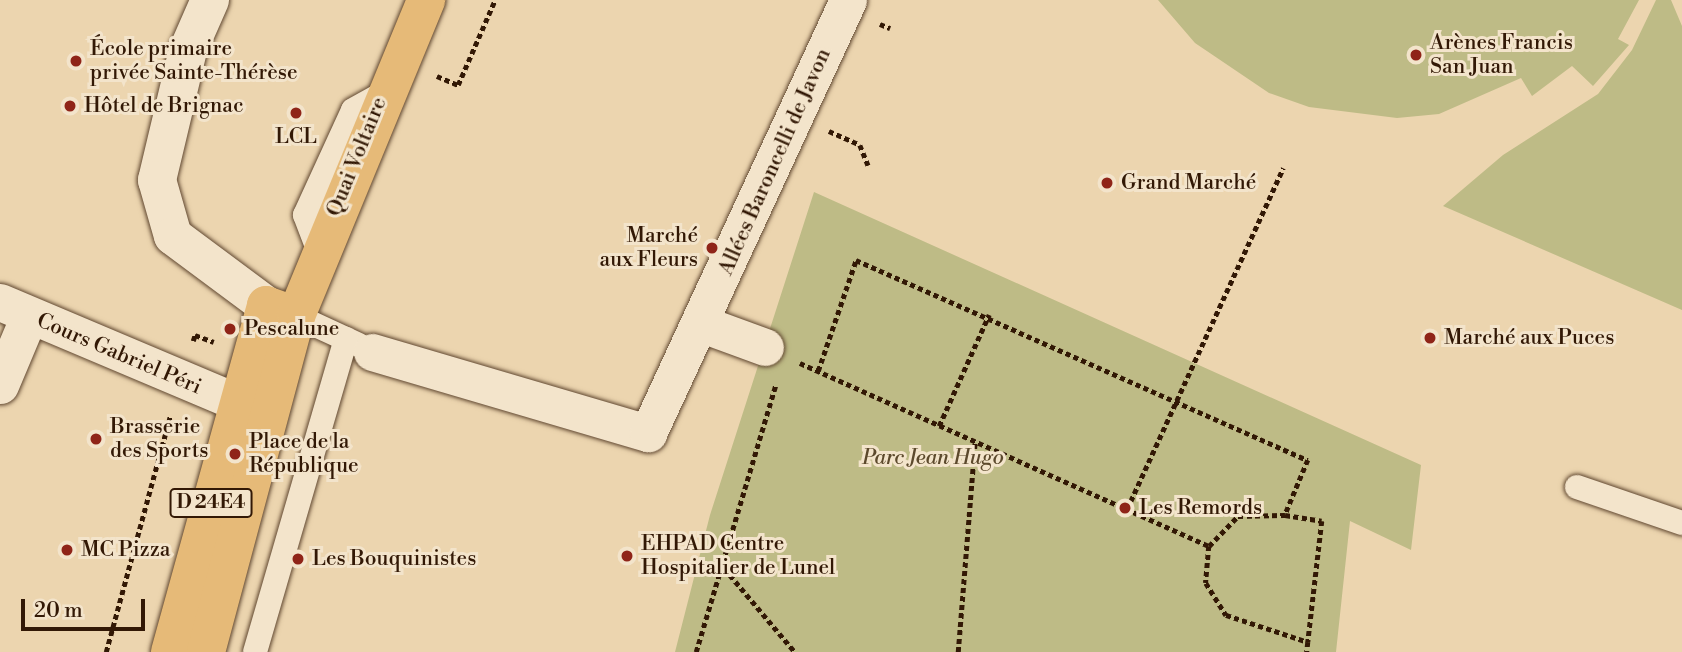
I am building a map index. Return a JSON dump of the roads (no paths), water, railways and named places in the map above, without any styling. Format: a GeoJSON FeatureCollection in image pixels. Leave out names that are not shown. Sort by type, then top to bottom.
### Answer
{"type":"FeatureCollection","features":[{"type":"Feature","properties":{"kind":"main road","name":"Quai Voltaire"},"geometry":{"type":"LineString","coordinates":[[281,311],[321,257],[382,94],[426,0]]}},
{"type":"Feature","properties":{"kind":"main road","name":"D 24E4"},"geometry":{"type":"LineString","coordinates":[[170,652],[239,404],[281,311]]}},
{"type":"Feature","properties":{"kind":"main road","name":"D 24E4"},"geometry":{"type":"LineString","coordinates":[[206,652],[281,311]]}},
{"type":"Feature","properties":{"kind":"street"},"geometry":{"type":"LineString","coordinates":[[210,0],[188,50],[157,180],[173,236],[281,311]]}},
{"type":"Feature","properties":{"kind":"street","name":"Allées Baroncelli de Javon"},"geometry":{"type":"LineString","coordinates":[[371,351],[648,433],[702,324],[848,0]]}},
{"type":"Feature","properties":{"kind":"street"},"geometry":{"type":"LineString","coordinates":[[0,385],[14,309]]}},
{"type":"Feature","properties":{"kind":"street","name":"Cours Gabriel Péri"},"geometry":{"type":"LineString","coordinates":[[14,309],[181,382],[239,404]]}},
{"type":"Feature","properties":{"kind":"street"},"geometry":{"type":"LineString","coordinates":[[702,324],[777,358]]}},
{"type":"Feature","properties":{"kind":"lane"},"geometry":{"type":"LineString","coordinates":[[255,652],[371,351],[281,311]]}},
{"type":"Feature","properties":{"kind":"lane"},"geometry":{"type":"LineString","coordinates":[[1577,487],[1682,523]]}},
{"type":"Feature","properties":{"kind":"place","name":"Arènes Francis San Juan"},"geometry":{"type":"Point","coordinates":[1416,55]}},
{"type":"Feature","properties":{"kind":"place","name":"École primaire privée Sainte-Thérèse"},"geometry":{"type":"Point","coordinates":[76,61]}},
{"type":"Feature","properties":{"kind":"place","name":"Hôtel de Brignac"},"geometry":{"type":"Point","coordinates":[70,106]}},
{"type":"Feature","properties":{"kind":"place","name":"LCL"},"geometry":{"type":"Point","coordinates":[296,113]}},
{"type":"Feature","properties":{"kind":"place","name":"Grand Marché"},"geometry":{"type":"Point","coordinates":[1107,183]}},
{"type":"Feature","properties":{"kind":"place","name":"Marché aux Fleurs"},"geometry":{"type":"Point","coordinates":[712,248]}},
{"type":"Feature","properties":{"kind":"place","name":"Pescalune"},"geometry":{"type":"Point","coordinates":[230,329]}},
{"type":"Feature","properties":{"kind":"place","name":"Marché aux Puces"},"geometry":{"type":"Point","coordinates":[1430,338]}},
{"type":"Feature","properties":{"kind":"place","name":"Brasserie des Sports"},"geometry":{"type":"Point","coordinates":[96,439]}},
{"type":"Feature","properties":{"kind":"place","name":"Place de la République"},"geometry":{"type":"Point","coordinates":[235,454]}},
{"type":"Feature","properties":{"kind":"place","name":"Les Remords"},"geometry":{"type":"Point","coordinates":[1125,508]}},
{"type":"Feature","properties":{"kind":"place","name":"MC Pizza"},"geometry":{"type":"Point","coordinates":[67,550]}},
{"type":"Feature","properties":{"kind":"place","name":"EHPAD Centre Hospitalier de Lunel"},"geometry":{"type":"Point","coordinates":[627,556]}},
{"type":"Feature","properties":{"kind":"place","name":"Les Bouquinistes"},"geometry":{"type":"Point","coordinates":[298,559]}},
{"type":"Feature","properties":{"kind":"park label","name":"Parc Jean Hugo"},"geometry":{"type":"Point","coordinates":[933,458]}}]}
